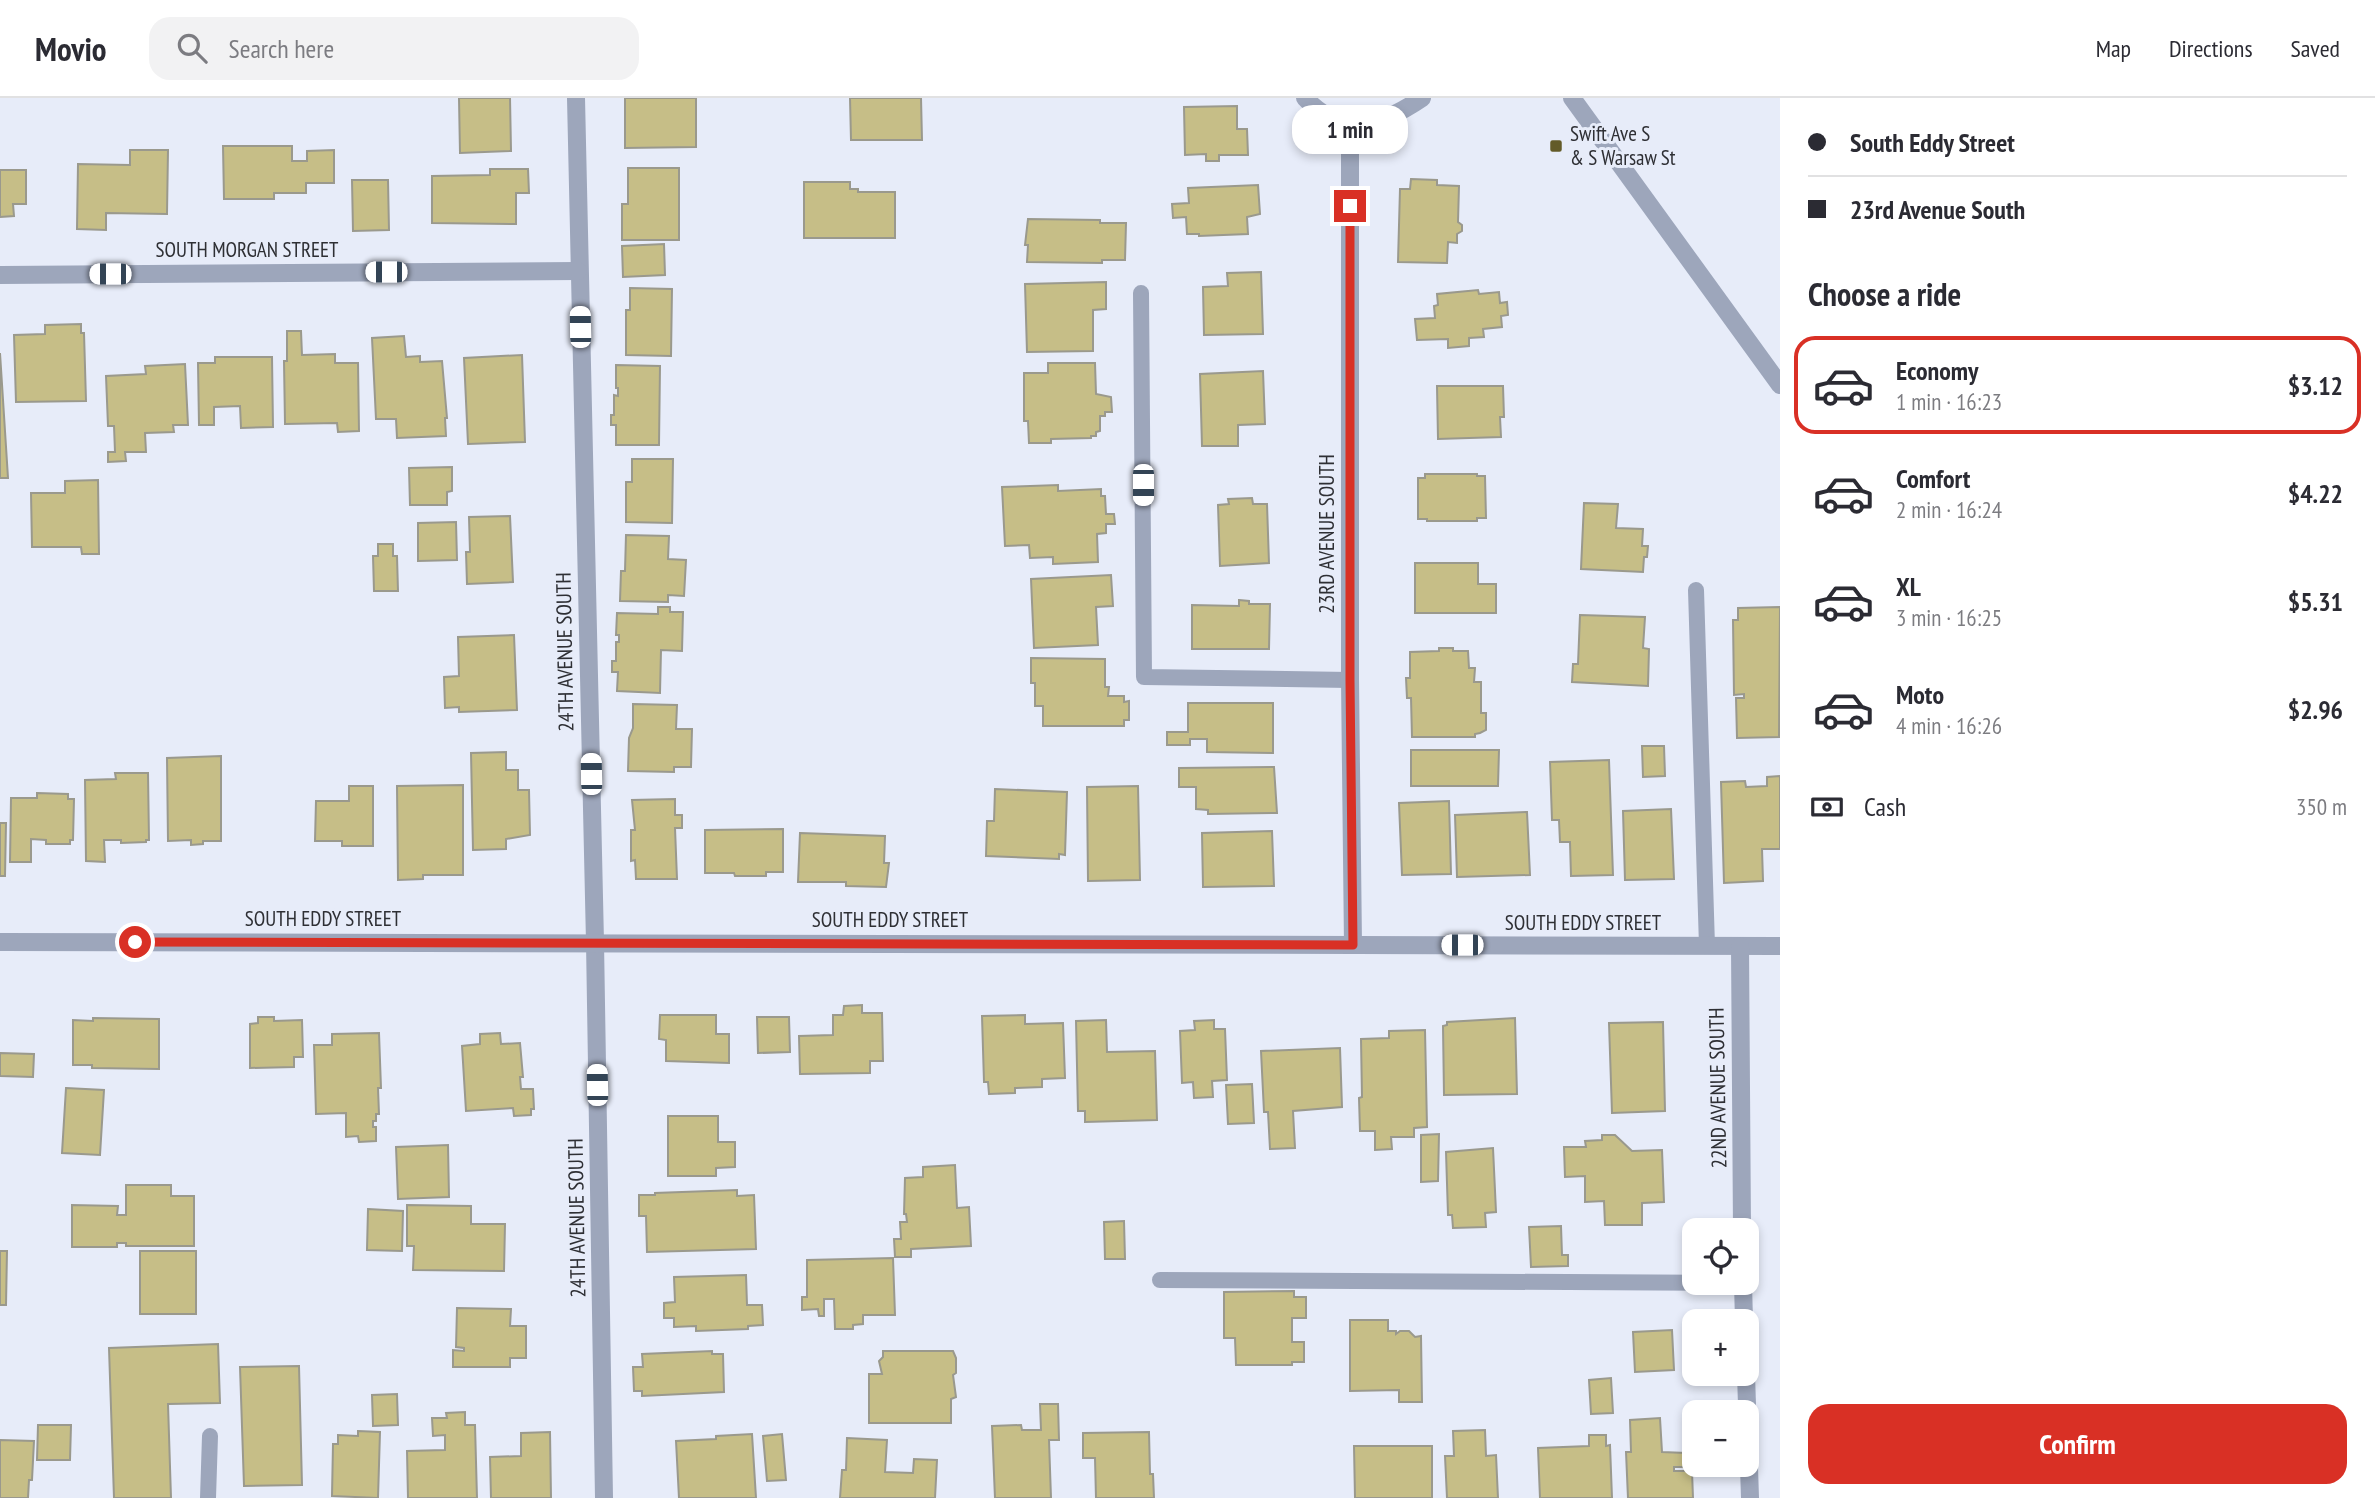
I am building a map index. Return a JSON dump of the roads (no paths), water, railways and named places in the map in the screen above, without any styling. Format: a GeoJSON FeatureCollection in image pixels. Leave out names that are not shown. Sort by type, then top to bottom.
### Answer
{"type":"FeatureCollection","features":[{"type":"Feature","properties":{"kind":"street","name":"24TH AVENUE SOUTH"},"geometry":{"type":"LineString","coordinates":[[576,98],[595,942],[604,1498]]}},
{"type":"Feature","properties":{"kind":"street"},"geometry":{"type":"LineString","coordinates":[[1305,98],[1318,112],[1350,123],[1373,123],[1398,115],[1422,98]]}},
{"type":"Feature","properties":{"kind":"street"},"geometry":{"type":"LineString","coordinates":[[1572,98],[1780,385]]}},
{"type":"Feature","properties":{"kind":"street","name":"23RD AVENUE SOUTH"},"geometry":{"type":"LineString","coordinates":[[1350,123],[1353,945]]}},
{"type":"Feature","properties":{"kind":"street","name":"SOUTH MORGAN STREET"},"geometry":{"type":"LineString","coordinates":[[0,275],[578,271]]}},
{"type":"Feature","properties":{"kind":"street","name":"SOUTH EDDY STREET"},"geometry":{"type":"LineString","coordinates":[[0,942],[1780,946]]}},
{"type":"Feature","properties":{"kind":"street","name":"22ND AVENUE SOUTH"},"geometry":{"type":"LineString","coordinates":[[1740,946],[1742,1218]]}},
{"type":"Feature","properties":{"kind":"street"},"geometry":{"type":"LineString","coordinates":[[1746,1386],[1749,1498]]}},
{"type":"Feature","properties":{"kind":"lane"},"geometry":{"type":"LineString","coordinates":[[1141,293],[1144,677],[1350,680]]}},
{"type":"Feature","properties":{"kind":"lane"},"geometry":{"type":"LineString","coordinates":[[1696,590],[1707,946]]}},
{"type":"Feature","properties":{"kind":"lane"},"geometry":{"type":"LineString","coordinates":[[1160,1280],[1682,1283]]}},
{"type":"Feature","properties":{"kind":"lane"},"geometry":{"type":"LineString","coordinates":[[208,1498],[210,1436]]}},
{"type":"Feature","properties":{"kind":"place","name":"Swift Ave S & S Warsaw St"},"geometry":{"type":"Point","coordinates":[1556,146]}}]}
